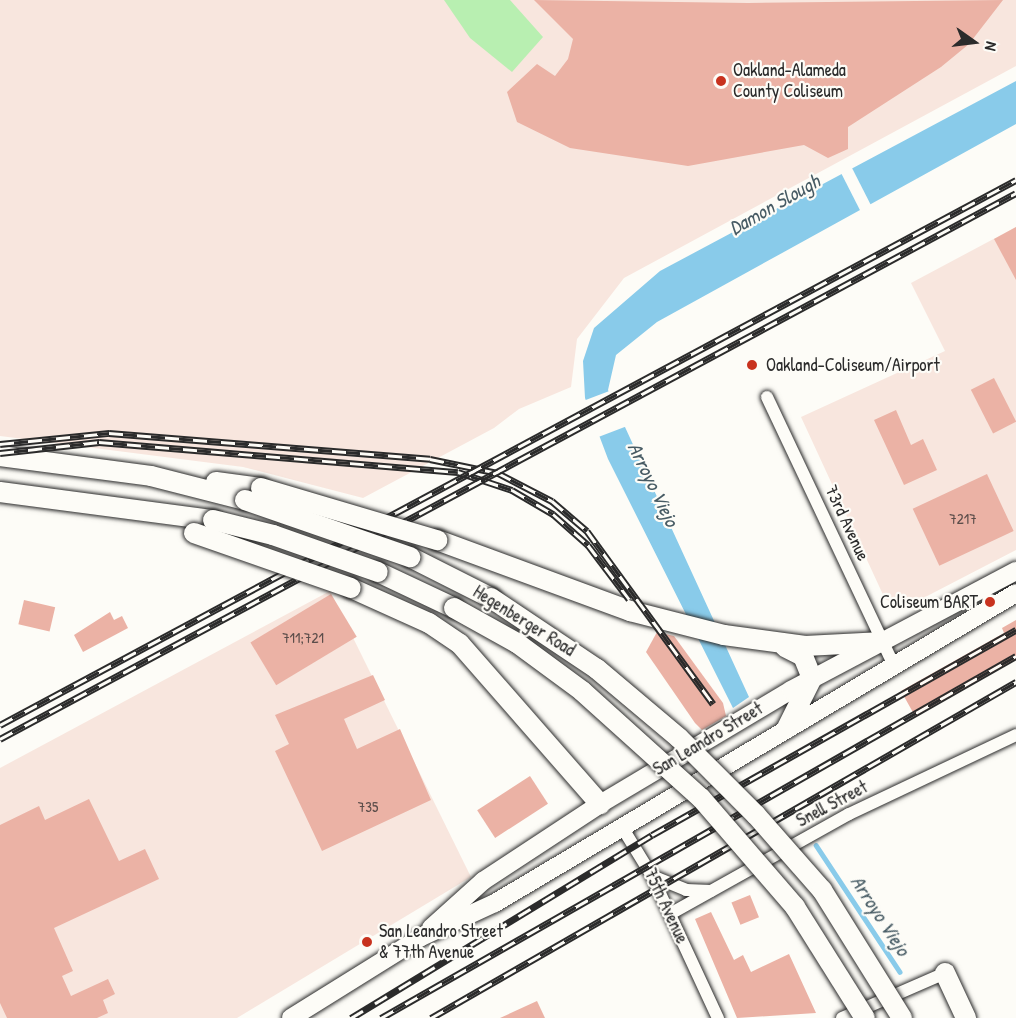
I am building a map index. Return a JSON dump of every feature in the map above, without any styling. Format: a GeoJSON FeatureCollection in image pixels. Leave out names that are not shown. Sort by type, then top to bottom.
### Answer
{"type":"FeatureCollection","features":[{"type":"Feature","properties":{"kind":"main road","name":"Hegenberger Road"},"geometry":{"type":"LineString","coordinates":[[0,456],[151,476],[244,500],[410,557],[491,598],[597,669],[679,738],[756,815],[822,891],[902,1018]]}},
{"type":"Feature","properties":{"kind":"main road"},"geometry":{"type":"LineString","coordinates":[[151,476],[261,488],[437,540],[630,611],[768,642],[802,656],[812,678],[788,728]]}},
{"type":"Feature","properties":{"kind":"main road","name":"Hegenberger Road"},"geometry":{"type":"LineString","coordinates":[[0,492],[213,520],[378,572],[454,608],[517,643],[582,691],[701,798],[795,907],[865,1018]]}},
{"type":"Feature","properties":{"kind":"main road"},"geometry":{"type":"LineString","coordinates":[[108,506],[194,533],[351,588],[429,623],[460,644],[600,804]]}},
{"type":"Feature","properties":{"kind":"main road","name":"San Leandro Street"},"geometry":{"type":"LineString","coordinates":[[420,937],[483,881],[600,804],[812,678],[1016,571]]}},
{"type":"Feature","properties":{"kind":"main road","name":"San Leandro Street"},"geometry":{"type":"LineString","coordinates":[[291,1018],[420,937],[495,903],[893,664],[1016,593]]}},
{"type":"Feature","properties":{"kind":"main road"},"geometry":{"type":"LineString","coordinates":[[768,642],[883,642]]}},
{"type":"Feature","properties":{"kind":"main road","name":"75th Avenue"},"geometry":{"type":"LineString","coordinates":[[600,804],[622,827]]}},
{"type":"Feature","properties":{"kind":"main road"},"geometry":{"type":"LineString","coordinates":[[945,973],[966,1018]]}},
{"type":"Feature","properties":{"kind":"street","name":"73rd Avenue"},"geometry":{"type":"LineString","coordinates":[[767,397],[893,664]]}},
{"type":"Feature","properties":{"kind":"street","name":"Snell Street"},"geometry":{"type":"LineString","coordinates":[[670,914],[849,814],[1016,735]]}},
{"type":"Feature","properties":{"kind":"street","name":"75th Avenue"},"geometry":{"type":"LineString","coordinates":[[622,827],[652,876],[718,1018]]}},
{"type":"Feature","properties":{"kind":"street"},"geometry":{"type":"LineString","coordinates":[[652,876],[686,890],[712,891]]}},
{"type":"Feature","properties":{"kind":"street"},"geometry":{"type":"LineString","coordinates":[[842,1018],[945,973]]}},
{"type":"Feature","properties":{"kind":"shaded area"},"geometry":{"type":"Polygon","coordinates":[[[0,0],[1016,0],[1016,66],[624,278],[577,339],[571,387],[519,409],[494,428],[363,498],[243,467],[0,436],[0,0]]]}},
{"type":"Feature","properties":{"kind":"shaded area"},"geometry":{"type":"Polygon","coordinates":[[[1016,227],[1016,550],[904,608],[885,599],[801,417],[945,351],[911,283],[1016,227]]]}},
{"type":"Feature","properties":{"kind":"shaded area"},"geometry":{"type":"Polygon","coordinates":[[[330,591],[471,877],[237,1018],[0,1018],[0,768],[330,591]]]}},
{"type":"Feature","properties":{"kind":"green space"},"geometry":{"type":"Polygon","coordinates":[[[444,0],[510,0],[543,37],[512,72],[470,38],[444,0]]]}},
{"type":"Feature","properties":{"kind":"water"},"geometry":{"type":"Polygon","coordinates":[[[1016,81],[1016,124],[657,322],[616,355],[608,390],[749,697],[733,708],[608,459],[585,398],[583,361],[594,328],[660,271],[1016,81]]]}},
{"type":"Feature","properties":{"kind":"pier"},"geometry":{"type":"Polygon","coordinates":[[[851,166],[872,207],[861,212],[840,171],[851,166]]]}},
{"type":"Feature","properties":{"kind":"pier"},"geometry":{"type":"Polygon","coordinates":[[[612,390],[626,426],[597,438],[583,401],[612,390]]]}},
{"type":"Feature","properties":{"kind":"building","name":"Oakland-Alameda County Coliseum"},"geometry":{"type":"Polygon","coordinates":[[[534,0],[748,3],[1003,0],[969,44],[941,67],[848,127],[848,149],[828,158],[804,145],[688,166],[570,148],[517,122],[507,92],[537,64],[555,76],[568,59],[573,39],[534,0]]]}},
{"type":"Feature","properties":{"kind":"building"},"geometry":{"type":"Polygon","coordinates":[[[1016,227],[1016,280],[994,239],[1016,227]]]}},
{"type":"Feature","properties":{"kind":"building"},"geometry":{"type":"Polygon","coordinates":[[[994,378],[1016,422],[993,433],[971,390],[994,378]]]}},
{"type":"Feature","properties":{"kind":"building"},"geometry":{"type":"Polygon","coordinates":[[[896,410],[911,445],[923,439],[937,470],[904,485],[874,420],[896,410]]]}},
{"type":"Feature","properties":{"kind":"building"},"geometry":{"type":"Polygon","coordinates":[[[987,474],[1014,531],[939,566],[913,509],[987,474]]]}},
{"type":"Feature","properties":{"kind":"building"},"geometry":{"type":"Polygon","coordinates":[[[331,594],[357,637],[276,685],[250,642],[331,594]]]}},
{"type":"Feature","properties":{"kind":"building"},"geometry":{"type":"Polygon","coordinates":[[[24,600],[55,607],[50,632],[18,624],[24,600]]]}},
{"type":"Feature","properties":{"kind":"building"},"geometry":{"type":"Polygon","coordinates":[[[110,612],[114,620],[122,616],[128,628],[83,652],[74,635],[110,612]]]}},
{"type":"Feature","properties":{"kind":"building"},"geometry":{"type":"Polygon","coordinates":[[[1016,620],[1016,659],[915,716],[901,691],[1004,633],[1002,628],[1016,620]]]}},
{"type":"Feature","properties":{"kind":"building"},"geometry":{"type":"Polygon","coordinates":[[[657,632],[674,636],[723,703],[726,716],[702,730],[695,723],[646,652],[657,632]]]}},
{"type":"Feature","properties":{"kind":"building"},"geometry":{"type":"Polygon","coordinates":[[[373,675],[385,700],[344,719],[357,749],[400,729],[431,800],[322,851],[275,751],[289,744],[275,715],[373,675]]]}},
{"type":"Feature","properties":{"kind":"building"},"geometry":{"type":"Polygon","coordinates":[[[530,776],[548,804],[495,838],[477,810],[530,776]]]}},
{"type":"Feature","properties":{"kind":"building"},"geometry":{"type":"Polygon","coordinates":[[[89,799],[119,861],[145,849],[159,879],[54,928],[73,971],[62,976],[71,996],[108,979],[115,994],[103,1000],[108,1013],[97,1018],[7,1018],[0,1003],[0,825],[39,806],[45,820],[89,799]]]}},
{"type":"Feature","properties":{"kind":"building"},"geometry":{"type":"Polygon","coordinates":[[[750,895],[759,917],[740,925],[731,902],[750,895]]]}},
{"type":"Feature","properties":{"kind":"building"},"geometry":{"type":"Polygon","coordinates":[[[711,912],[734,960],[743,955],[751,972],[789,954],[816,1013],[737,1018],[695,919],[711,912]]]}},
{"type":"Feature","properties":{"kind":"building"},"geometry":{"type":"Polygon","coordinates":[[[537,1001],[545,1018],[500,1018],[537,1001]]]}},
{"type":"Feature","properties":{"kind":"waterway","name":"Arroyo Viejo"},"geometry":{"type":"LineString","coordinates":[[816,845],[900,972]]}},
{"type":"Feature","properties":{"kind":"railway"},"geometry":{"type":"LineString","coordinates":[[0,725],[1016,180]]}},
{"type":"Feature","properties":{"kind":"railway"},"geometry":{"type":"LineString","coordinates":[[0,739],[1016,193]]}},
{"type":"Feature","properties":{"kind":"railway"},"geometry":{"type":"LineString","coordinates":[[0,444],[109,433],[430,459],[498,473],[552,501],[587,531],[713,704]]}},
{"type":"Feature","properties":{"kind":"railway"},"geometry":{"type":"LineString","coordinates":[[0,453],[99,442],[458,472],[512,490],[553,514],[588,545],[629,599]]}},
{"type":"Feature","properties":{"kind":"railway"},"geometry":{"type":"LineString","coordinates":[[351,1018],[652,835],[1016,630]]}},
{"type":"Feature","properties":{"kind":"railway"},"geometry":{"type":"LineString","coordinates":[[381,1018],[1016,656]]}},
{"type":"Feature","properties":{"kind":"railway"},"geometry":{"type":"LineString","coordinates":[[431,1018],[1016,682]]}},
{"type":"Feature","properties":{"kind":"place","name":"Oakland-Alameda County Coliseum"},"geometry":{"type":"Point","coordinates":[721,81]}},
{"type":"Feature","properties":{"kind":"place","name":"Oakland-Coliseum/Airport"},"geometry":{"type":"Point","coordinates":[752,365]}},
{"type":"Feature","properties":{"kind":"place","name":"Coliseum BART"},"geometry":{"type":"Point","coordinates":[990,602]}},
{"type":"Feature","properties":{"kind":"place","name":"San Leandro Street & 77th Avenue"},"geometry":{"type":"Point","coordinates":[367,942]}},
{"type":"Feature","properties":{"kind":"water label","name":"Damon Slough"},"geometry":{"type":"Point","coordinates":[774,204]}}]}
